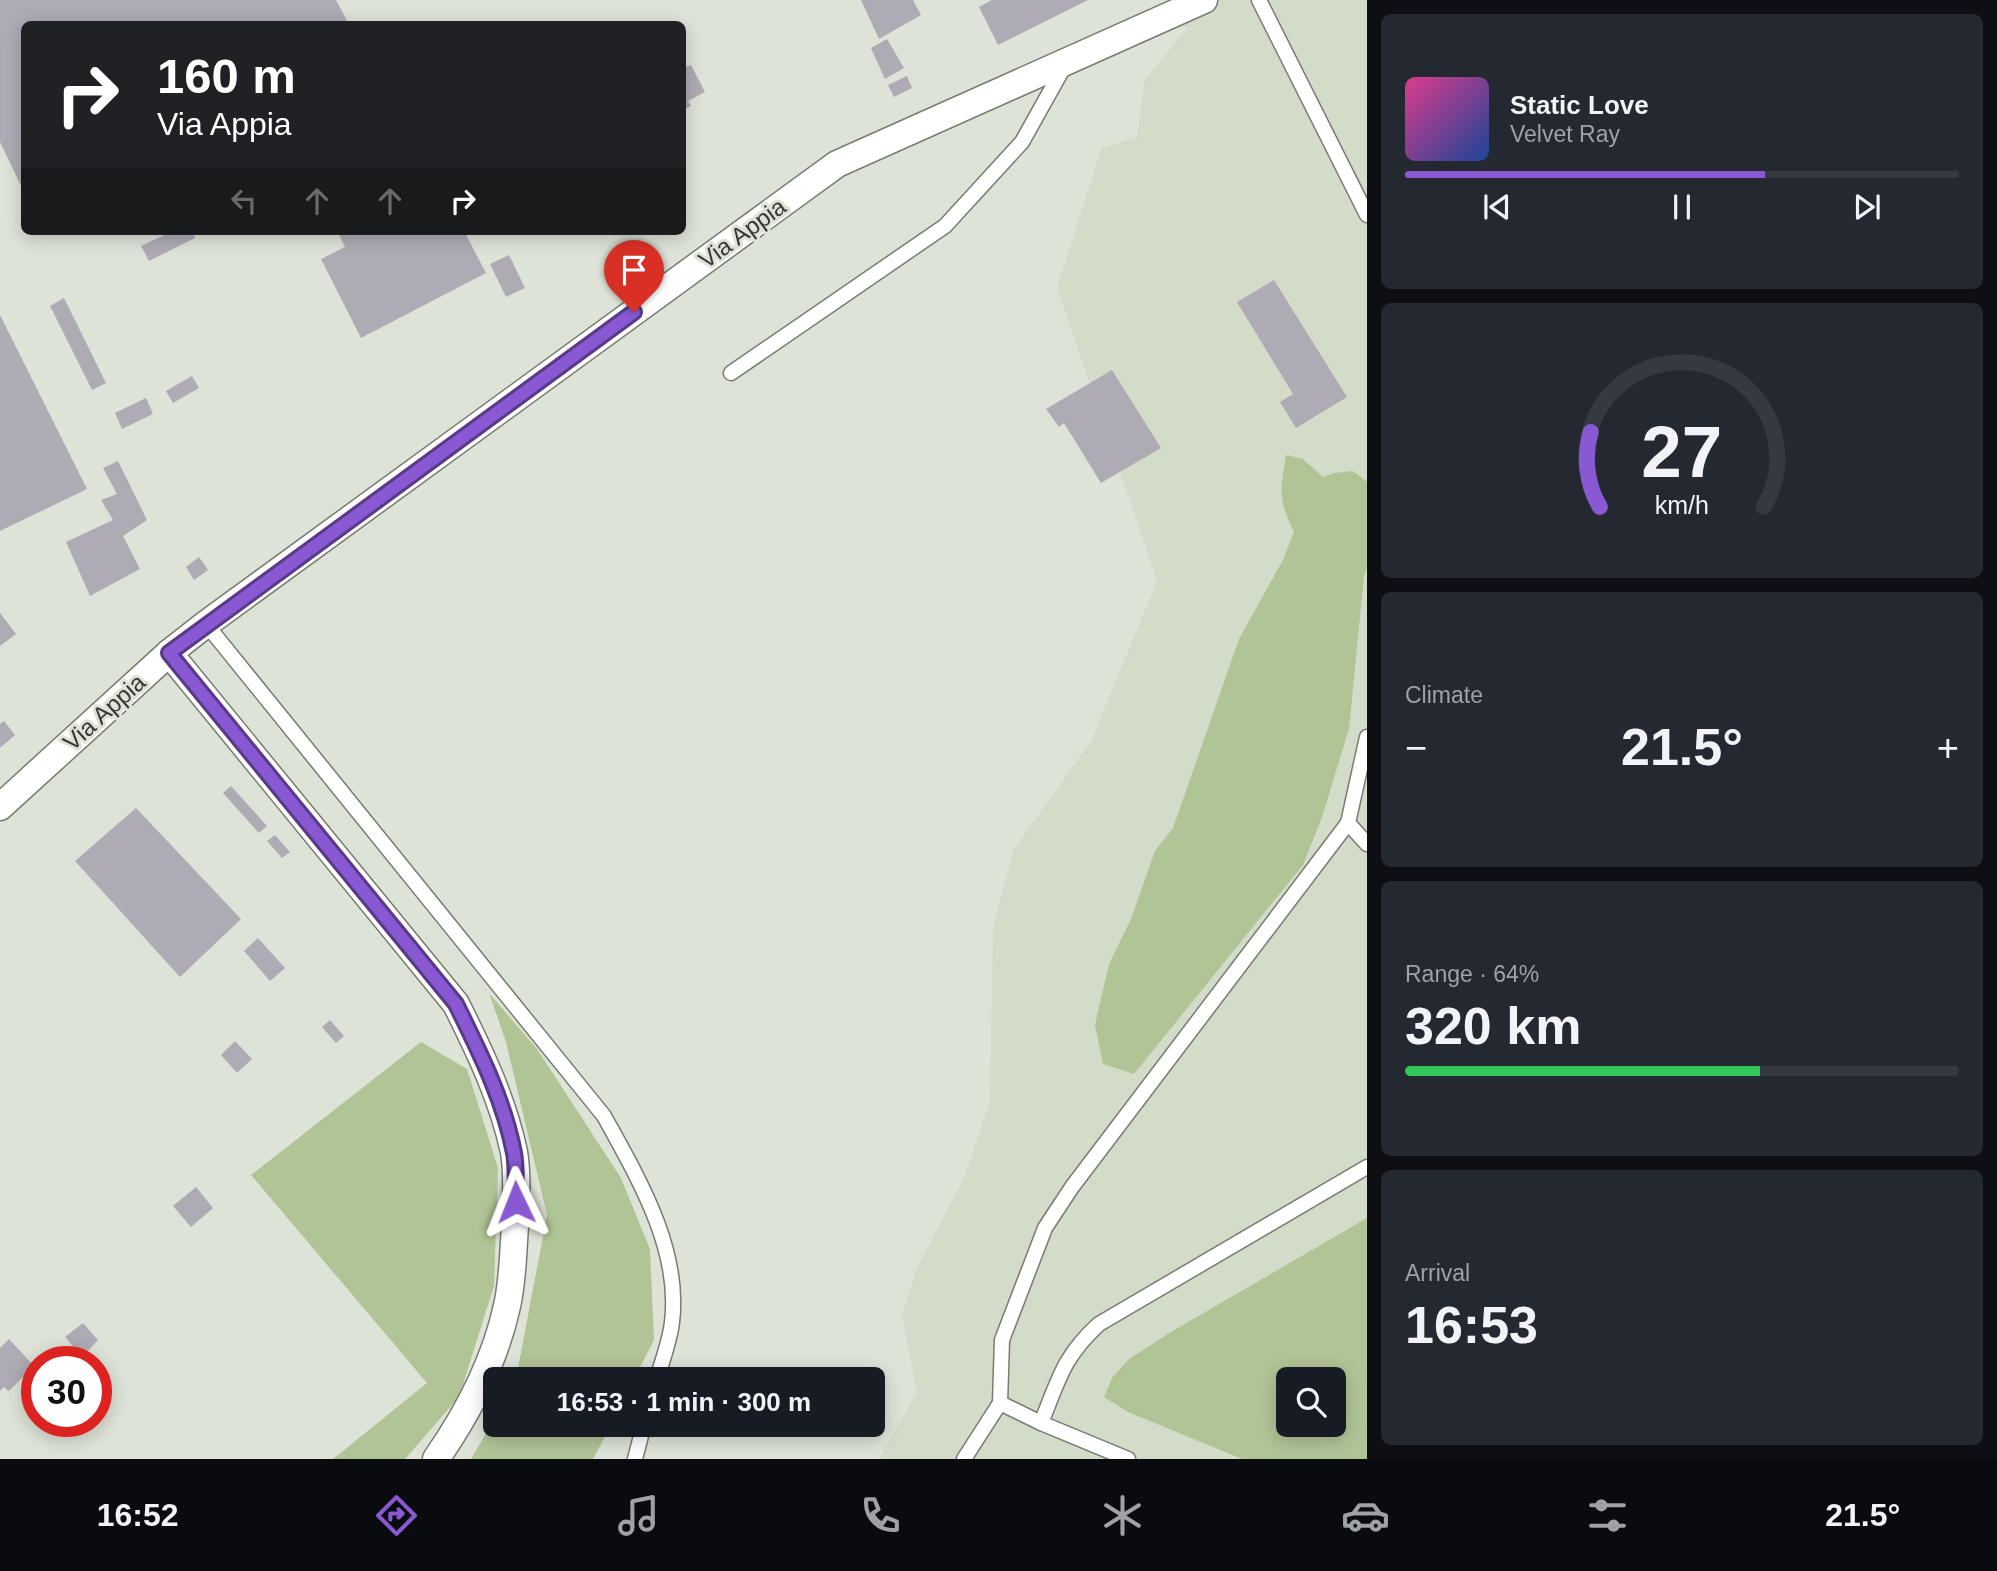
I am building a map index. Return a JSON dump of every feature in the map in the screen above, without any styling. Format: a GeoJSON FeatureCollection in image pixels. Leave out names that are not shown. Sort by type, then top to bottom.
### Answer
{"type":"FeatureCollection","features":[{"type":"Feature","properties":{"kind":"street","name":"Via Appia"},"geometry":{"type":"LineString","coordinates":[[0,807],[169,653],[206,624],[837,164],[1204,0]]}},
{"type":"Feature","properties":{"kind":"street"},"geometry":{"type":"LineString","coordinates":[[169,653],[456,1004],[483,1058],[498,1098],[514,1154],[516,1202],[508,1305],[494,1351],[462,1421],[436,1459]]}},
{"type":"Feature","properties":{"kind":"lane"},"geometry":{"type":"LineString","coordinates":[[1259,0],[1367,215]]}},
{"type":"Feature","properties":{"kind":"lane"},"geometry":{"type":"LineString","coordinates":[[731,373],[944,226],[1022,142],[1068,61]]}},
{"type":"Feature","properties":{"kind":"lane"},"geometry":{"type":"LineString","coordinates":[[1354,186],[1367,177]]}},
{"type":"Feature","properties":{"kind":"lane"},"geometry":{"type":"LineString","coordinates":[[206,624],[604,1116],[645,1191],[664,1245],[673,1287],[672,1323],[660,1367]]}},
{"type":"Feature","properties":{"kind":"lane"},"geometry":{"type":"LineString","coordinates":[[964,1459],[1000,1403],[1002,1339],[1045,1228],[1072,1187],[1348,824],[1367,737]]}},
{"type":"Feature","properties":{"kind":"lane"},"geometry":{"type":"LineString","coordinates":[[1348,824],[1367,844]]}},
{"type":"Feature","properties":{"kind":"lane"},"geometry":{"type":"LineString","coordinates":[[1041,1423],[1066,1360],[1079,1342],[1099,1324],[1367,1167]]}},
{"type":"Feature","properties":{"kind":"lane"},"geometry":{"type":"LineString","coordinates":[[1000,1403],[1128,1459]]}},
{"type":"Feature","properties":{"kind":"lane"},"geometry":{"type":"LineString","coordinates":[[635,1459],[641,1437]]}},
{"type":"Feature","properties":{"kind":"shaded area"},"geometry":{"type":"Polygon","coordinates":[[[1175,0],[1367,0],[1367,1459],[879,1459],[917,1393],[902,1316],[917,1268],[964,1178],[990,1101],[993,927],[1014,849],[1091,741],[1157,581],[1057,287],[1102,147],[1137,138],[1145,79],[1187,29],[1175,0]]]}},
{"type":"Feature","properties":{"kind":"green space"},"geometry":{"type":"Polygon","coordinates":[[[1286,455],[1303,459],[1323,477],[1353,471],[1367,482],[1367,568],[1349,729],[1322,817],[1303,865],[1134,1074],[1103,1064],[1095,1025],[1109,964],[1131,919],[1155,851],[1173,828],[1239,639],[1283,560],[1294,532],[1282,495],[1286,455]]]}},
{"type":"Feature","properties":{"kind":"green space"},"geometry":{"type":"Polygon","coordinates":[[[489,993],[537,1049],[621,1178],[650,1249],[654,1340],[640,1367],[518,1367],[547,1215],[506,1042],[489,993]]]}},
{"type":"Feature","properties":{"kind":"green space"},"geometry":{"type":"Polygon","coordinates":[[[421,1042],[467,1069],[498,1168],[494,1286],[459,1397],[405,1459],[333,1459],[427,1383],[251,1175],[421,1042]]]}},
{"type":"Feature","properties":{"kind":"green space"},"geometry":{"type":"Polygon","coordinates":[[[1367,1218],[1367,1459],[1242,1459],[1128,1412],[1104,1397],[1112,1378],[1129,1359],[1367,1218]]]}},
{"type":"Feature","properties":{"kind":"green space"},"geometry":{"type":"Polygon","coordinates":[[[484,1437],[605,1437],[593,1459],[471,1459],[484,1437]]]}},
{"type":"Feature","properties":{"kind":"building"},"geometry":{"type":"Polygon","coordinates":[[[0,0],[336,0],[347,21],[21,21],[21,186],[0,142],[0,0]]]}},
{"type":"Feature","properties":{"kind":"building"},"geometry":{"type":"Polygon","coordinates":[[[861,0],[913,0],[921,15],[879,39],[861,0]]]}},
{"type":"Feature","properties":{"kind":"building"},"geometry":{"type":"Polygon","coordinates":[[[992,0],[1088,0],[998,45],[979,7],[992,0]]]}},
{"type":"Feature","properties":{"kind":"building"},"geometry":{"type":"Polygon","coordinates":[[[887,39],[904,68],[885,79],[871,48],[887,39]]]}},
{"type":"Feature","properties":{"kind":"building"},"geometry":{"type":"Polygon","coordinates":[[[691,65],[705,92],[688,101],[691,106],[686,109],[686,67],[691,65]]]}},
{"type":"Feature","properties":{"kind":"building"},"geometry":{"type":"Polygon","coordinates":[[[907,76],[912,88],[894,97],[888,85],[907,76]]]}},
{"type":"Feature","properties":{"kind":"building"},"geometry":{"type":"Polygon","coordinates":[[[164,235],[194,235],[195,238],[149,261],[141,246],[164,235]]]}},
{"type":"Feature","properties":{"kind":"building"},"geometry":{"type":"Polygon","coordinates":[[[339,235],[466,235],[486,273],[361,338],[321,259],[345,247],[339,235]]]}},
{"type":"Feature","properties":{"kind":"building"},"geometry":{"type":"Polygon","coordinates":[[[509,255],[525,288],[506,297],[490,264],[509,255]]]}},
{"type":"Feature","properties":{"kind":"building"},"geometry":{"type":"Polygon","coordinates":[[[1274,280],[1347,397],[1296,428],[1280,402],[1293,394],[1237,302],[1274,280]]]}},
{"type":"Feature","properties":{"kind":"building"},"geometry":{"type":"Polygon","coordinates":[[[64,298],[106,383],[92,390],[50,306],[64,298]]]}},
{"type":"Feature","properties":{"kind":"building"},"geometry":{"type":"Polygon","coordinates":[[[0,315],[87,489],[0,531],[0,315]]]}},
{"type":"Feature","properties":{"kind":"building"},"geometry":{"type":"Polygon","coordinates":[[[1112,370],[1161,448],[1101,483],[1064,423],[1059,427],[1046,409],[1112,370]]]}},
{"type":"Feature","properties":{"kind":"building"},"geometry":{"type":"Polygon","coordinates":[[[192,376],[199,388],[173,403],[166,391],[192,376]]]}},
{"type":"Feature","properties":{"kind":"building"},"geometry":{"type":"Polygon","coordinates":[[[146,398],[153,414],[122,429],[115,413],[146,398]]]}},
{"type":"Feature","properties":{"kind":"building"},"geometry":{"type":"Polygon","coordinates":[[[118,461],[147,520],[123,536],[140,569],[90,596],[66,542],[113,520],[101,500],[117,494],[103,468],[118,461]]]}},
{"type":"Feature","properties":{"kind":"building"},"geometry":{"type":"Polygon","coordinates":[[[199,557],[208,570],[194,580],[186,567],[199,557]]]}},
{"type":"Feature","properties":{"kind":"building"},"geometry":{"type":"Polygon","coordinates":[[[0,613],[16,634],[0,646],[0,613]]]}},
{"type":"Feature","properties":{"kind":"building"},"geometry":{"type":"Polygon","coordinates":[[[4,721],[15,735],[0,748],[0,724],[4,721]]]}},
{"type":"Feature","properties":{"kind":"building"},"geometry":{"type":"Polygon","coordinates":[[[231,786],[267,826],[259,833],[223,793],[231,786]]]}},
{"type":"Feature","properties":{"kind":"building"},"geometry":{"type":"Polygon","coordinates":[[[136,808],[241,919],[180,977],[75,861],[136,808]]]}},
{"type":"Feature","properties":{"kind":"building"},"geometry":{"type":"Polygon","coordinates":[[[275,835],[290,852],[282,858],[267,841],[275,835]]]}},
{"type":"Feature","properties":{"kind":"building"},"geometry":{"type":"Polygon","coordinates":[[[258,938],[285,968],[270,981],[244,951],[258,938]]]}},
{"type":"Feature","properties":{"kind":"building"},"geometry":{"type":"Polygon","coordinates":[[[330,1020],[344,1036],[336,1043],[322,1027],[330,1020]]]}},
{"type":"Feature","properties":{"kind":"building"},"geometry":{"type":"Polygon","coordinates":[[[235,1041],[252,1059],[237,1073],[221,1055],[235,1041]]]}},
{"type":"Feature","properties":{"kind":"building"},"geometry":{"type":"Polygon","coordinates":[[[196,1187],[213,1208],[191,1227],[173,1206],[196,1187]]]}},
{"type":"Feature","properties":{"kind":"building"},"geometry":{"type":"Polygon","coordinates":[[[83,1323],[98,1340],[92,1346],[73,1346],[65,1337],[83,1323]]]}},
{"type":"Feature","properties":{"kind":"building"},"geometry":{"type":"Polygon","coordinates":[[[9,1339],[21,1352],[21,1379],[9,1391],[4,1387],[0,1391],[0,1348],[9,1339]]]}},
{"type":"Feature","properties":{"kind":"route"},"geometry":{"type":"LineString","coordinates":[[516,1202],[514,1154],[498,1098],[483,1058],[456,1004],[169,653],[634,312]]}}]}
